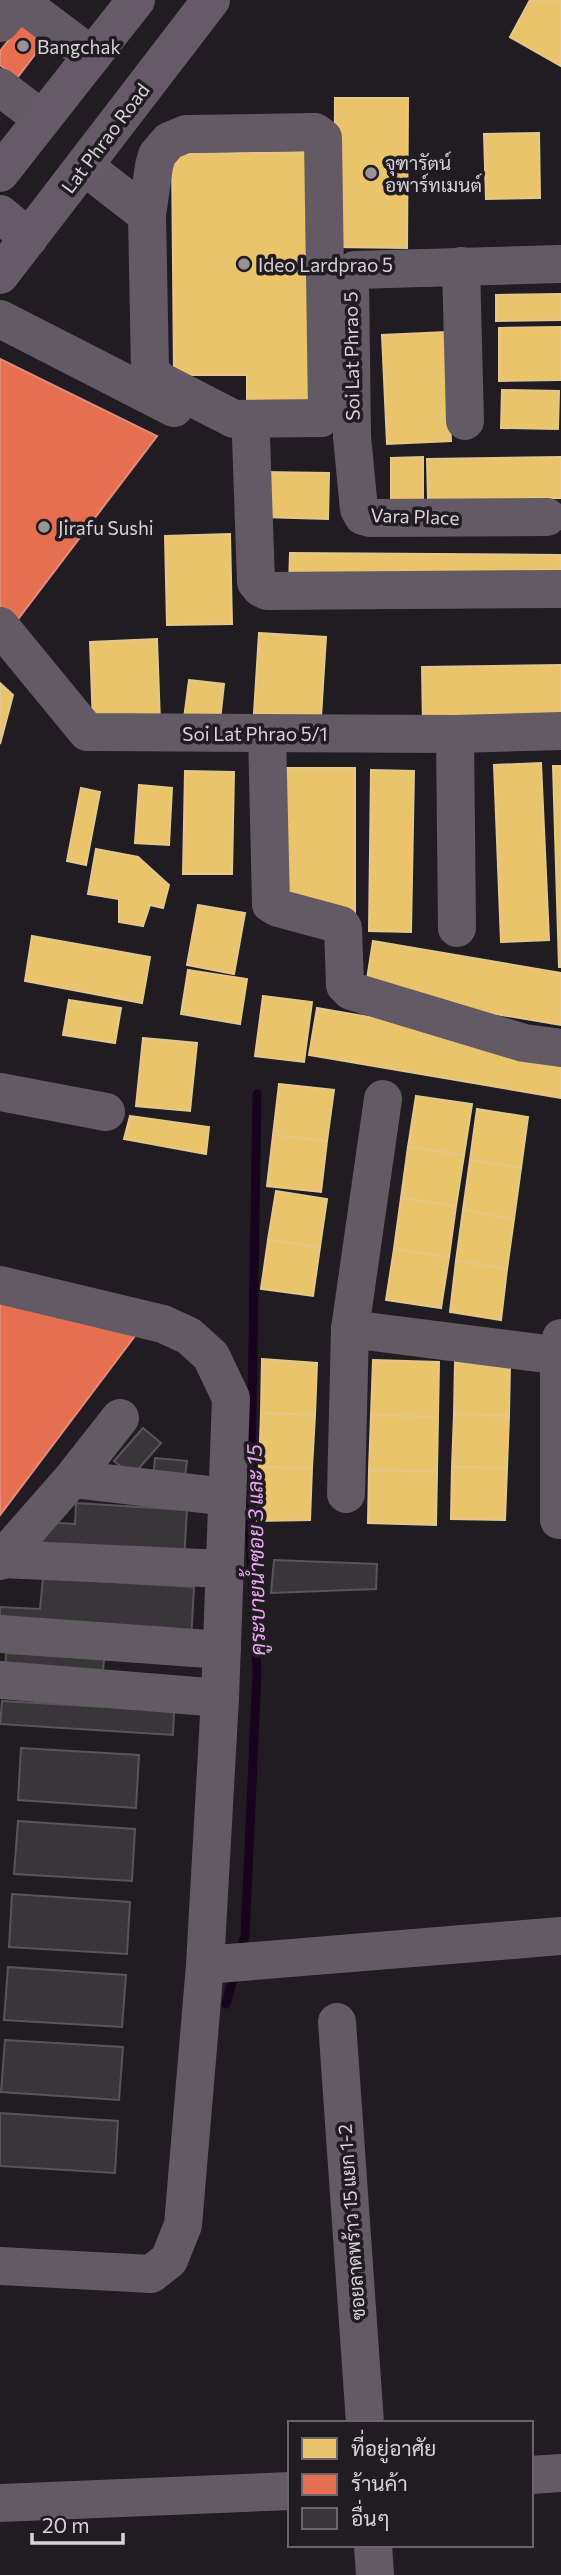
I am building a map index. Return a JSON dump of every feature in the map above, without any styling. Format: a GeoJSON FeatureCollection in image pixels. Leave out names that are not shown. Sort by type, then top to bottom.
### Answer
{"type":"FeatureCollection","features":[{"type":"Feature","properties":{"kind":"main road"},"geometry":{"type":"LineString","coordinates":[[0,173],[136,0]]}},
{"type":"Feature","properties":{"kind":"main road","name":"Lat Phrao Road"},"geometry":{"type":"LineString","coordinates":[[0,275],[211,0]]}},
{"type":"Feature","properties":{"kind":"main road"},"geometry":{"type":"LineString","coordinates":[[0,214],[29,238]]}},
{"type":"Feature","properties":{"kind":"street"},"geometry":{"type":"LineString","coordinates":[[0,23],[19,1],[92,56]]}},
{"type":"Feature","properties":{"kind":"street"},"geometry":{"type":"LineString","coordinates":[[0,88],[42,119]]}},
{"type":"Feature","properties":{"kind":"street"},"geometry":{"type":"LineString","coordinates":[[186,134],[320,134],[323,138],[328,393],[325,416],[234,419],[160,381],[152,374],[149,362],[147,215],[157,155],[169,141],[177,137],[186,134]]}},
{"type":"Feature","properties":{"kind":"street"},"geometry":{"type":"LineString","coordinates":[[84,166],[147,215]]}},
{"type":"Feature","properties":{"kind":"street","name":"Soi Lat Phrao 5"},"geometry":{"type":"LineString","coordinates":[[0,319],[211,428],[251,437],[352,437],[351,280],[355,271],[561,264]]}},
{"type":"Feature","properties":{"kind":"street"},"geometry":{"type":"LineString","coordinates":[[461,266],[465,421]]}},
{"type":"Feature","properties":{"kind":"street"},"geometry":{"type":"LineString","coordinates":[[251,437],[256,582],[261,589],[561,589]]}},
{"type":"Feature","properties":{"kind":"street","name":"Vara Place"},"geometry":{"type":"LineString","coordinates":[[352,437],[359,509],[363,516],[547,517]]}},
{"type":"Feature","properties":{"kind":"street","name":"Soi Lat Phrao 5/1"},"geometry":{"type":"LineString","coordinates":[[0,626],[87,732],[455,734],[561,731]]}},
{"type":"Feature","properties":{"kind":"street"},"geometry":{"type":"LineString","coordinates":[[267,733],[271,904],[341,925],[345,985],[351,991],[524,1043],[561,1048]]}},
{"type":"Feature","properties":{"kind":"street"},"geometry":{"type":"LineString","coordinates":[[455,734],[457,928]]}},
{"type":"Feature","properties":{"kind":"street"},"geometry":{"type":"LineString","coordinates":[[0,1092],[106,1112]]}},
{"type":"Feature","properties":{"kind":"street"},"geometry":{"type":"LineString","coordinates":[[346,1494],[350,1329],[383,1098]]}},
{"type":"Feature","properties":{"kind":"street"},"geometry":{"type":"LineString","coordinates":[[0,1285],[163,1324],[189,1336],[211,1356],[231,1398],[214,1964],[183,2225],[169,2259],[151,2274],[0,2266],[0,2278]]}},
{"type":"Feature","properties":{"kind":"street"},"geometry":{"type":"LineString","coordinates":[[350,1329],[560,1350],[559,1520]]}},
{"type":"Feature","properties":{"kind":"street"},"geometry":{"type":"LineString","coordinates":[[1,1560],[72,1479],[120,1418]]}},
{"type":"Feature","properties":{"kind":"street"},"geometry":{"type":"LineString","coordinates":[[72,1479],[227,1497]]}},
{"type":"Feature","properties":{"kind":"street"},"geometry":{"type":"LineString","coordinates":[[1,1560],[225,1569]]}},
{"type":"Feature","properties":{"kind":"street"},"geometry":{"type":"LineString","coordinates":[[0,1634],[222,1650]]}},
{"type":"Feature","properties":{"kind":"street"},"geometry":{"type":"LineString","coordinates":[[154,1693],[157,1646]]}},
{"type":"Feature","properties":{"kind":"street"},"geometry":{"type":"LineString","coordinates":[[0,1680],[220,1698]]}},
{"type":"Feature","properties":{"kind":"street"},"geometry":{"type":"LineString","coordinates":[[214,1964],[561,1936]]}},
{"type":"Feature","properties":{"kind":"street","name":"ซอยลาดพร้าว 15 แยก 1-2"},"geometry":{"type":"LineString","coordinates":[[337,2022],[365,2421]]}},
{"type":"Feature","properties":{"kind":"street"},"geometry":{"type":"LineString","coordinates":[[533,2475],[561,2473]]}},
{"type":"Feature","properties":{"kind":"street"},"geometry":{"type":"LineString","coordinates":[[4,2507],[288,2491]]}},
{"type":"Feature","properties":{"kind":"street"},"geometry":{"type":"LineString","coordinates":[[373,2547],[375,2575]]}},
{"type":"Feature","properties":{"kind":"building: ที่อยู่อาศัย"},"geometry":{"type":"Polygon","coordinates":[[[530,0],[561,0],[561,66],[510,37],[530,0]]]}},
{"type":"Feature","properties":{"kind":"building: ที่อยู่อาศัย","name":"จุฑารัตน์ อพาร์ทเมนต์"},"geometry":{"type":"Polygon","coordinates":[[[335,98],[408,98],[407,248],[334,247],[335,98]]]}},
{"type":"Feature","properties":{"kind":"building: ที่อยู่อาศัย"},"geometry":{"type":"Polygon","coordinates":[[[539,133],[540,198],[486,199],[484,134],[539,133]]]}},
{"type":"Feature","properties":{"kind":"building: ที่อยู่อาศัย","name":"Ideo Lardprao 5"},"geometry":{"type":"Polygon","coordinates":[[[314,152],[316,402],[247,403],[247,375],[174,375],[172,154],[314,152]]]}},
{"type":"Feature","properties":{"kind":"building: ที่อยู่อาศัย"},"geometry":{"type":"Polygon","coordinates":[[[561,294],[561,320],[496,321],[496,295],[561,294]]]}},
{"type":"Feature","properties":{"kind":"building: ที่อยู่อาศัย"},"geometry":{"type":"Polygon","coordinates":[[[561,327],[561,380],[499,381],[499,328],[561,327]]]}},
{"type":"Feature","properties":{"kind":"building: ที่อยู่อาศัย"},"geometry":{"type":"Polygon","coordinates":[[[446,332],[451,441],[387,444],[382,335],[446,332]]]}},
{"type":"Feature","properties":{"kind":"building: ที่อยู่อาศัย"},"geometry":{"type":"Polygon","coordinates":[[[502,390],[559,391],[558,429],[501,428],[502,390]]]}},
{"type":"Feature","properties":{"kind":"building: ที่อยู่อาศัย"},"geometry":{"type":"Polygon","coordinates":[[[423,457],[423,502],[391,503],[391,458],[423,457]]]}},
{"type":"Feature","properties":{"kind":"building: ที่อยู่อาศัย"},"geometry":{"type":"Polygon","coordinates":[[[561,457],[561,498],[428,500],[427,459],[561,457]]]}},
{"type":"Feature","properties":{"kind":"building: ที่อยู่อาศัย"},"geometry":{"type":"Polygon","coordinates":[[[263,472],[329,473],[328,519],[262,517],[263,472]]]}},
{"type":"Feature","properties":{"kind":"building: ที่อยู่อาศัย"},"geometry":{"type":"Polygon","coordinates":[[[230,534],[232,624],[167,625],[165,536],[230,534]]]}},
{"type":"Feature","properties":{"kind":"building: ที่อยู่อาศัย"},"geometry":{"type":"Polygon","coordinates":[[[290,553],[561,555],[559,584],[289,585],[290,553]]]}},
{"type":"Feature","properties":{"kind":"building: ที่อยู่อาศัย"},"geometry":{"type":"Polygon","coordinates":[[[259,633],[326,637],[320,733],[253,729],[259,633]]]}},
{"type":"Feature","properties":{"kind":"building: ที่อยู่อาศัย"},"geometry":{"type":"Polygon","coordinates":[[[157,639],[160,722],[93,725],[90,642],[157,639]]]}},
{"type":"Feature","properties":{"kind":"building: ที่อยู่อาศัย"},"geometry":{"type":"Polygon","coordinates":[[[561,665],[561,724],[423,726],[422,667],[561,665]]]}},
{"type":"Feature","properties":{"kind":"building: ที่อยู่อาศัย"},"geometry":{"type":"Polygon","coordinates":[[[189,680],[224,684],[219,730],[183,726],[189,680]]]}},
{"type":"Feature","properties":{"kind":"building: ที่อยู่อาศัย"},"geometry":{"type":"Polygon","coordinates":[[[0,683],[13,695],[0,744],[0,683]]]}},
{"type":"Feature","properties":{"kind":"building: ที่อยู่อาศัย"},"geometry":{"type":"Polygon","coordinates":[[[541,763],[549,940],[501,942],[494,765],[541,763]]]}},
{"type":"Feature","properties":{"kind":"building: ที่อยู่อาศัย"},"geometry":{"type":"Polygon","coordinates":[[[553,766],[561,766],[561,967],[559,967],[553,766]]]}},
{"type":"Feature","properties":{"kind":"building: ที่อยู่อาศัย"},"geometry":{"type":"Polygon","coordinates":[[[283,768],[355,768],[355,916],[287,908],[283,768]]]}},
{"type":"Feature","properties":{"kind":"building: ที่อยู่อาศัย"},"geometry":{"type":"Polygon","coordinates":[[[371,770],[414,771],[411,932],[369,931],[371,770]]]}},
{"type":"Feature","properties":{"kind":"building: ที่อยู่อาศัย"},"geometry":{"type":"Polygon","coordinates":[[[185,771],[234,772],[232,874],[183,874],[185,771]]]}},
{"type":"Feature","properties":{"kind":"building: ที่อยู่อาศัย"},"geometry":{"type":"Polygon","coordinates":[[[139,785],[172,788],[169,845],[135,843],[139,785]]]}},
{"type":"Feature","properties":{"kind":"building: ที่อยู่อาศัย"},"geometry":{"type":"Polygon","coordinates":[[[81,788],[100,792],[86,865],[67,861],[81,788]]]}},
{"type":"Feature","properties":{"kind":"building: ที่อยู่อาศัย"},"geometry":{"type":"Polygon","coordinates":[[[96,849],[138,857],[169,885],[163,908],[150,905],[143,926],[119,922],[119,899],[88,894],[96,849]]]}},
{"type":"Feature","properties":{"kind":"building: ที่อยู่อาศัย"},"geometry":{"type":"Polygon","coordinates":[[[198,905],[245,913],[234,974],[187,965],[198,905]]]}},
{"type":"Feature","properties":{"kind":"building: ที่อยู่อาศัย"},"geometry":{"type":"Polygon","coordinates":[[[32,936],[150,957],[142,1003],[25,981],[32,936]]]}},
{"type":"Feature","properties":{"kind":"building: ที่อยู่อาศัย"},"geometry":{"type":"Polygon","coordinates":[[[373,941],[561,973],[561,1025],[365,992],[373,941]]]}},
{"type":"Feature","properties":{"kind":"building: ที่อยู่อาศัย"},"geometry":{"type":"Polygon","coordinates":[[[188,970],[247,979],[240,1024],[181,1014],[188,970]]]}},
{"type":"Feature","properties":{"kind":"building: ที่อยู่อาศัย"},"geometry":{"type":"Polygon","coordinates":[[[263,996],[312,1002],[304,1062],[255,1056],[263,996]]]}},
{"type":"Feature","properties":{"kind":"building: ที่อยู่อาศัย"},"geometry":{"type":"Polygon","coordinates":[[[69,1000],[121,1008],[115,1043],[63,1035],[69,1000]]]}},
{"type":"Feature","properties":{"kind":"building: ที่อยู่อาศัย"},"geometry":{"type":"Polygon","coordinates":[[[317,1008],[561,1050],[561,1098],[309,1055],[317,1008]]]}},
{"type":"Feature","properties":{"kind":"building: ที่อยู่อาศัย"},"geometry":{"type":"Polygon","coordinates":[[[143,1038],[197,1043],[190,1111],[136,1106],[143,1038]]]}},
{"type":"Feature","properties":{"kind":"building: ที่อยู่อาศัย"},"geometry":{"type":"Polygon","coordinates":[[[279,1084],[334,1090],[327,1141],[273,1135],[279,1084]]]}},
{"type":"Feature","properties":{"kind":"building: ที่อยู่อาศัย"},"geometry":{"type":"Polygon","coordinates":[[[416,1096],[472,1104],[464,1155],[408,1147],[416,1096]]]}},
{"type":"Feature","properties":{"kind":"building: ที่อยู่อาศัย"},"geometry":{"type":"Polygon","coordinates":[[[477,1109],[528,1117],[521,1168],[470,1160],[477,1109]]]}},
{"type":"Feature","properties":{"kind":"building: ที่อยู่อาศัย"},"geometry":{"type":"Polygon","coordinates":[[[130,1116],[209,1127],[206,1154],[124,1139],[130,1116]]]}},
{"type":"Feature","properties":{"kind":"building: ที่อยู่อาศัย"},"geometry":{"type":"Polygon","coordinates":[[[273,1135],[327,1141],[321,1192],[267,1186],[273,1135]]]}},
{"type":"Feature","properties":{"kind":"building: ที่อยู่อาศัย"},"geometry":{"type":"Polygon","coordinates":[[[408,1147],[464,1155],[456,1206],[401,1198],[408,1147]]]}},
{"type":"Feature","properties":{"kind":"building: ที่อยู่อาศัย"},"geometry":{"type":"Polygon","coordinates":[[[470,1160],[521,1168],[514,1219],[463,1210],[470,1160]]]}},
{"type":"Feature","properties":{"kind":"building: ที่อยู่อาศัย"},"geometry":{"type":"Polygon","coordinates":[[[276,1191],[327,1199],[320,1247],[268,1240],[276,1191]]]}},
{"type":"Feature","properties":{"kind":"building: ที่อยู่อาศัย"},"geometry":{"type":"Polygon","coordinates":[[[401,1198],[456,1206],[449,1257],[394,1249],[401,1198]]]}},
{"type":"Feature","properties":{"kind":"building: ที่อยู่อาศัย"},"geometry":{"type":"Polygon","coordinates":[[[463,1210],[514,1219],[507,1269],[456,1261],[463,1210]]]}},
{"type":"Feature","properties":{"kind":"building: ที่อยู่อาศัย"},"geometry":{"type":"Polygon","coordinates":[[[268,1240],[320,1247],[313,1296],[261,1289],[268,1240]]]}},
{"type":"Feature","properties":{"kind":"building: ที่อยู่อาศัย"},"geometry":{"type":"Polygon","coordinates":[[[394,1249],[449,1257],[441,1308],[386,1300],[394,1249]]]}},
{"type":"Feature","properties":{"kind":"building: ที่อยู่อาศัย"},"geometry":{"type":"Polygon","coordinates":[[[456,1261],[507,1269],[501,1320],[450,1312],[456,1261]]]}},
{"type":"Feature","properties":{"kind":"building: ที่อยู่อาศัย"},"geometry":{"type":"Polygon","coordinates":[[[262,1359],[317,1363],[315,1415],[261,1413],[262,1359]]]}},
{"type":"Feature","properties":{"kind":"building: ที่อยู่อาศัย"},"geometry":{"type":"Polygon","coordinates":[[[373,1360],[439,1362],[438,1417],[371,1415],[373,1360]]]}},
{"type":"Feature","properties":{"kind":"building: ที่อยู่อาศัย"},"geometry":{"type":"Polygon","coordinates":[[[455,1362],[510,1363],[509,1416],[454,1414],[455,1362]]]}},
{"type":"Feature","properties":{"kind":"building: ที่อยู่อาศัย"},"geometry":{"type":"Polygon","coordinates":[[[261,1413],[315,1415],[312,1468],[259,1467],[261,1413]]]}},
{"type":"Feature","properties":{"kind":"building: ที่อยู่อาศัย"},"geometry":{"type":"Polygon","coordinates":[[[454,1414],[509,1416],[507,1468],[452,1467],[454,1414]]]}},
{"type":"Feature","properties":{"kind":"building: ที่อยู่อาศัย"},"geometry":{"type":"Polygon","coordinates":[[[371,1415],[438,1417],[437,1472],[369,1470],[371,1415]]]}},
{"type":"Feature","properties":{"kind":"building: ที่อยู่อาศัย"},"geometry":{"type":"Polygon","coordinates":[[[259,1467],[312,1468],[310,1520],[257,1521],[259,1467]]]}},
{"type":"Feature","properties":{"kind":"building: ที่อยู่อาศัย"},"geometry":{"type":"Polygon","coordinates":[[[452,1467],[507,1468],[505,1520],[451,1519],[452,1467]]]}},
{"type":"Feature","properties":{"kind":"building: ที่อยู่อาศัย"},"geometry":{"type":"Polygon","coordinates":[[[369,1470],[437,1472],[436,1525],[368,1523],[369,1470]]]}},
{"type":"Feature","properties":{"kind":"building: ร้านค้า","name":"Bangchak"},"geometry":{"type":"Polygon","coordinates":[[[23,22],[46,40],[17,78],[0,65],[0,51],[23,22]]]}},
{"type":"Feature","properties":{"kind":"building: ร้านค้า","name":"Jirafu Sushi"},"geometry":{"type":"Polygon","coordinates":[[[0,359],[157,436],[9,631],[0,619],[0,359]]]}},
{"type":"Feature","properties":{"kind":"building: ร้านค้า"},"geometry":{"type":"Polygon","coordinates":[[[0,1293],[144,1324],[0,1515],[0,1293]]]}},
{"type":"Feature","properties":{"kind":"building: อื่นๆ"},"geometry":{"type":"Polygon","coordinates":[[[143,1428],[161,1443],[132,1476],[114,1461],[143,1428]]]}},
{"type":"Feature","properties":{"kind":"building: อื่นๆ"},"geometry":{"type":"Polygon","coordinates":[[[155,1458],[187,1461],[184,1484],[153,1481],[155,1458]]]}},
{"type":"Feature","properties":{"kind":"building: อื่นๆ"},"geometry":{"type":"Polygon","coordinates":[[[76,1503],[187,1510],[184,1561],[41,1552],[43,1522],[75,1524],[76,1503]]]}},
{"type":"Feature","properties":{"kind":"building: อื่นๆ"},"geometry":{"type":"Polygon","coordinates":[[[274,1560],[377,1564],[376,1589],[271,1593],[274,1560]]]}},
{"type":"Feature","properties":{"kind":"building: อื่นๆ"},"geometry":{"type":"Polygon","coordinates":[[[43,1578],[194,1587],[191,1641],[0,1629],[0,1607],[40,1609],[43,1578]]]}},
{"type":"Feature","properties":{"kind":"building: อื่นๆ"},"geometry":{"type":"Polygon","coordinates":[[[6,1653],[104,1659],[102,1684],[5,1678],[6,1653]]]}},
{"type":"Feature","properties":{"kind":"building: อื่นๆ"},"geometry":{"type":"Polygon","coordinates":[[[2,1701],[174,1711],[173,1735],[0,1724],[2,1701]]]}},
{"type":"Feature","properties":{"kind":"building: อื่นๆ"},"geometry":{"type":"Polygon","coordinates":[[[21,1748],[139,1755],[136,1808],[18,1800],[21,1748]]]}},
{"type":"Feature","properties":{"kind":"building: อื่นๆ"},"geometry":{"type":"Polygon","coordinates":[[[18,1821],[135,1829],[132,1881],[14,1874],[18,1821]]]}},
{"type":"Feature","properties":{"kind":"building: อื่นๆ"},"geometry":{"type":"Polygon","coordinates":[[[12,1894],[130,1902],[127,1954],[9,1947],[12,1894]]]}},
{"type":"Feature","properties":{"kind":"building: อื่นๆ"},"geometry":{"type":"Polygon","coordinates":[[[8,1967],[126,1975],[122,2027],[4,2020],[8,1967]]]}},
{"type":"Feature","properties":{"kind":"building: อื่นๆ"},"geometry":{"type":"Polygon","coordinates":[[[5,2040],[123,2047],[119,2100],[1,2092],[5,2040]]]}},
{"type":"Feature","properties":{"kind":"building: อื่นๆ"},"geometry":{"type":"Polygon","coordinates":[[[0,2113],[118,2121],[115,2173],[0,2166],[0,2113]]]}},
{"type":"Feature","properties":{"kind":"waterway","name":"คูระบายน้ำซอย 3 และ 15"},"geometry":{"type":"LineString","coordinates":[[240,1952],[245,1936],[257,1672],[250,1534],[257,1094]]}},
{"type":"Feature","properties":{"kind":"waterway","name":"คูระบายน้ำซอย 3 และ 15"},"geometry":{"type":"LineString","coordinates":[[226,2004],[235,1972]]}},
{"type":"Feature","properties":{"kind":"place","name":"Bangchak"},"geometry":{"type":"Point","coordinates":[23,46]}},
{"type":"Feature","properties":{"kind":"place","name":"จุฑารัตน์ อพาร์ทเมนต์"},"geometry":{"type":"Point","coordinates":[371,173]}},
{"type":"Feature","properties":{"kind":"place","name":"Ideo Lardprao 5"},"geometry":{"type":"Point","coordinates":[244,264]}},
{"type":"Feature","properties":{"kind":"place","name":"Jirafu Sushi"},"geometry":{"type":"Point","coordinates":[44,527]}}]}
